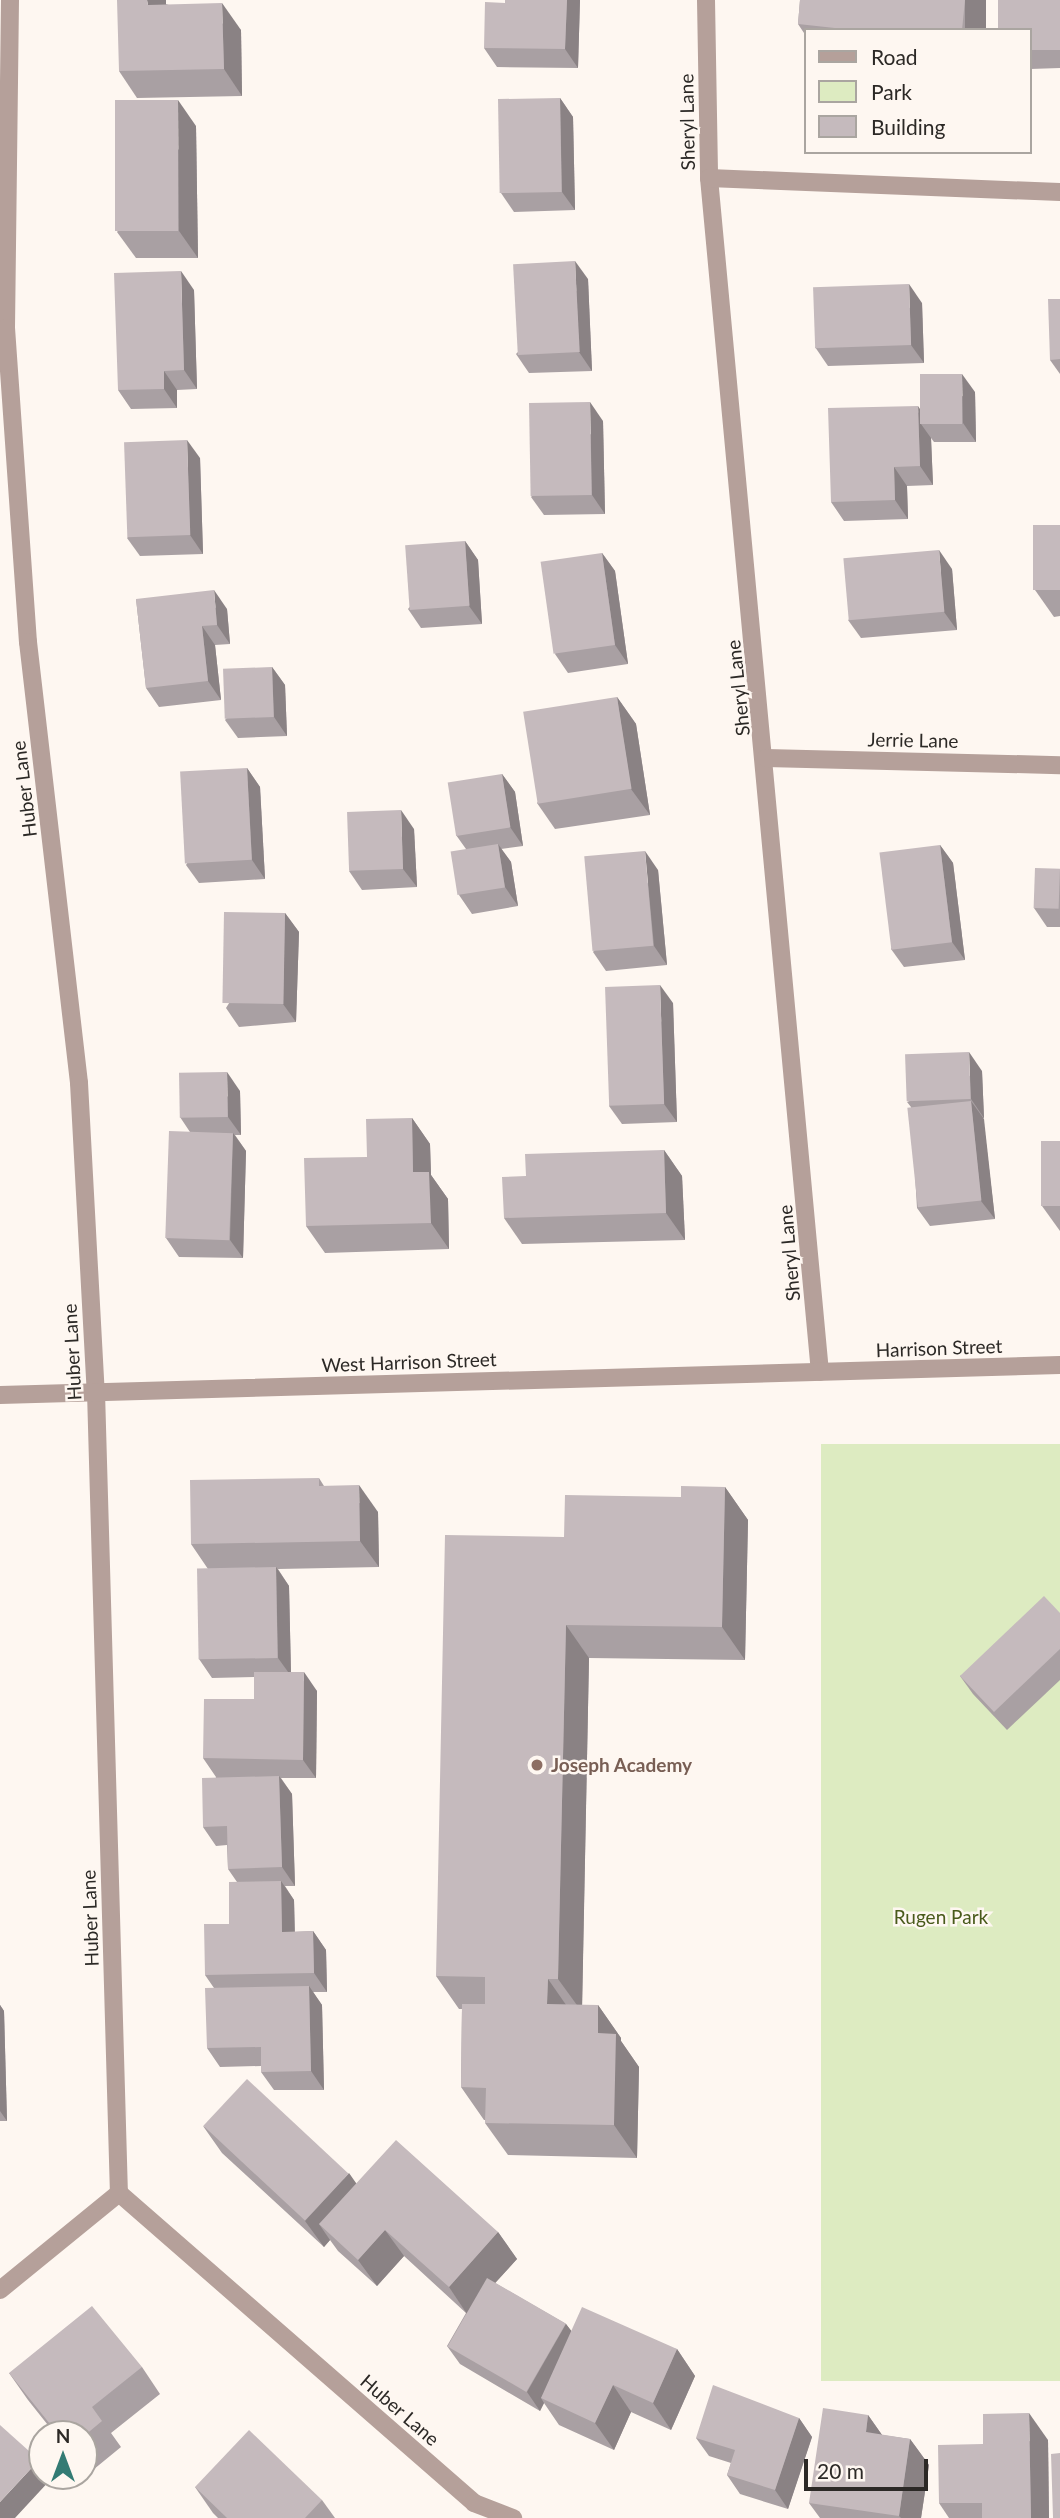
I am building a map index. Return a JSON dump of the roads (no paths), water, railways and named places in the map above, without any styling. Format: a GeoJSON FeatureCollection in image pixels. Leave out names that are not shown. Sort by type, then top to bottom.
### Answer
{"type":"FeatureCollection","features":[{"type":"Feature","properties":{"kind":"street","name":"Huber Lane"},"geometry":{"type":"LineString","coordinates":[[10,0],[6,328],[28,642],[79,1083],[96,1392],[120,2193],[470,2511],[513,2518]]}},
{"type":"Feature","properties":{"kind":"street","name":"Sheryl Lane"},"geometry":{"type":"LineString","coordinates":[[706,0],[709,178],[766,758],[820,1372]]}},
{"type":"Feature","properties":{"kind":"street"},"geometry":{"type":"LineString","coordinates":[[709,178],[1060,192]]}},
{"type":"Feature","properties":{"kind":"street","name":"Jerrie Lane"},"geometry":{"type":"LineString","coordinates":[[766,758],[1060,765]]}},
{"type":"Feature","properties":{"kind":"street","name":"Harrison Street"},"geometry":{"type":"LineString","coordinates":[[820,1372],[1060,1365]]}},
{"type":"Feature","properties":{"kind":"street","name":"West Harrison Street"},"geometry":{"type":"LineString","coordinates":[[0,1395],[820,1372]]}},
{"type":"Feature","properties":{"kind":"street"},"geometry":{"type":"LineString","coordinates":[[0,2290],[120,2193]]}},
{"type":"Feature","properties":{"kind":"place","name":"Joseph Academy"},"geometry":{"type":"Point","coordinates":[537,1765]}},
{"type":"Feature","properties":{"kind":"park label","name":"Rugen Park"},"geometry":{"type":"Point","coordinates":[941,1917]}}]}
